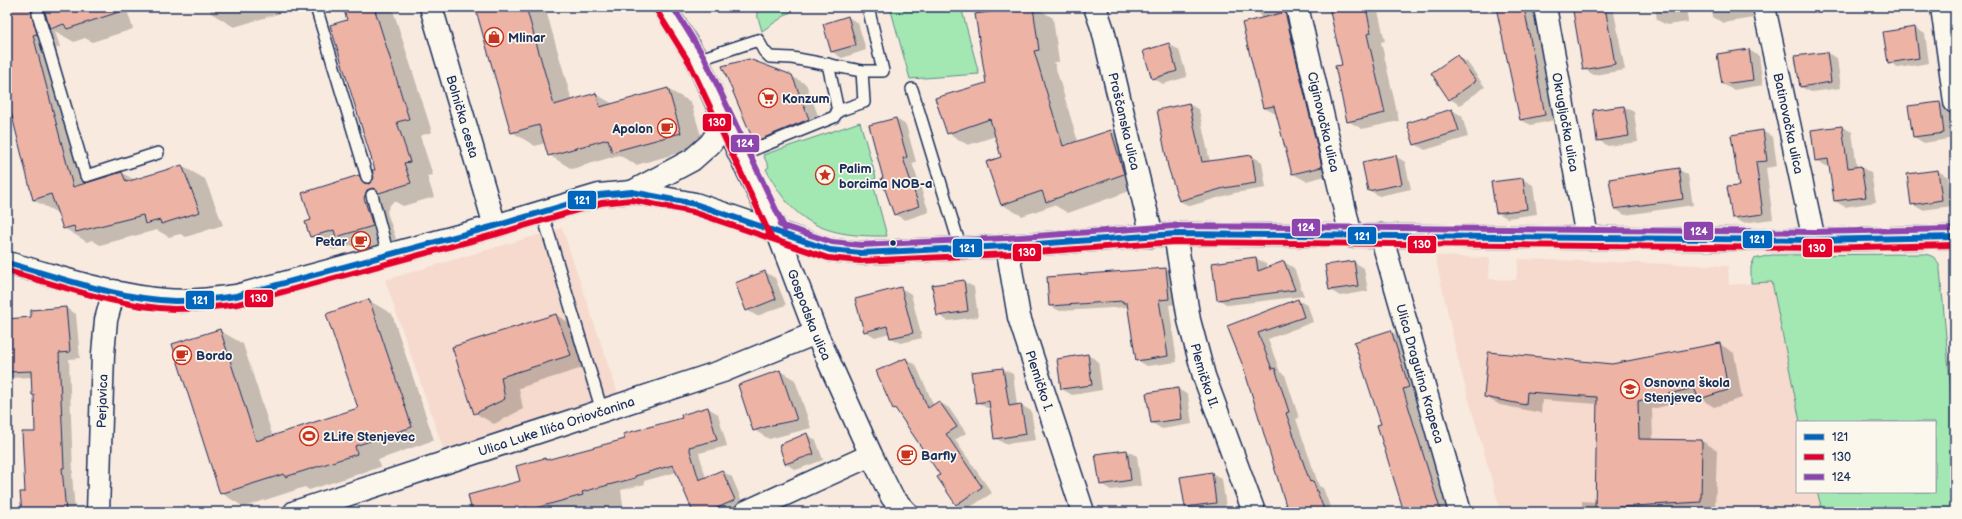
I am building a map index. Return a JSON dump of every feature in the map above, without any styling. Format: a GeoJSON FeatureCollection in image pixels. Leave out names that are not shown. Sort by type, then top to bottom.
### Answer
{"type":"FeatureCollection","features":[{"type":"Feature","properties":{"kind":"street","name":"Bolnička cesta"},"geometry":{"type":"LineString","coordinates":[[431,7],[495,226]]}},
{"type":"Feature","properties":{"kind":"street","name":"Gospodska ulica"},"geometry":{"type":"LineString","coordinates":[[664,7],[698,60],[725,123],[778,233],[816,333],[871,455],[892,497],[906,512]]}},
{"type":"Feature","properties":{"kind":"street","name":"Proščanska ulica"},"geometry":{"type":"LineString","coordinates":[[1096,7],[1103,30],[1152,236]]}},
{"type":"Feature","properties":{"kind":"street","name":"Ciginovačka ulica"},"geometry":{"type":"LineString","coordinates":[[1297,7],[1351,236]]}},
{"type":"Feature","properties":{"kind":"street","name":"Okrugljačka ulica"},"geometry":{"type":"LineString","coordinates":[[1545,7],[1587,237]]}},
{"type":"Feature","properties":{"kind":"street","name":"Batinovačka ulica"},"geometry":{"type":"LineString","coordinates":[[1764,7],[1814,240]]}},
{"type":"Feature","properties":{"kind":"street"},"geometry":{"type":"LineString","coordinates":[[1942,7],[1951,40],[1955,102]]}},
{"type":"Feature","properties":{"kind":"street"},"geometry":{"type":"LineString","coordinates":[[632,192],[692,160],[710,144],[725,123]]}},
{"type":"Feature","properties":{"kind":"street"},"geometry":{"type":"LineString","coordinates":[[7,263],[114,291],[165,300],[198,300],[236,296],[495,226],[599,195],[632,192],[695,204],[830,250],[861,253],[960,249],[1175,234],[1814,240],[1955,237]]}},
{"type":"Feature","properties":{"kind":"street","name":"Plemičko II."},"geometry":{"type":"LineString","coordinates":[[1175,234],[1189,320],[1204,376],[1254,512]]}},
{"type":"Feature","properties":{"kind":"street","name":"Ulica Dragutina Krapeca"},"geometry":{"type":"LineString","coordinates":[[1381,235],[1460,512]]}},
{"type":"Feature","properties":{"kind":"street","name":"Plemičko I."},"geometry":{"type":"LineString","coordinates":[[1007,246],[1019,317],[1083,512]]}},
{"type":"Feature","properties":{"kind":"street","name":"Perjavica"},"geometry":{"type":"LineString","coordinates":[[98,512],[103,354],[106,320],[114,291]]}},
{"type":"Feature","properties":{"kind":"street","name":"Ulica Luke Ilića Oriovčanina"},"geometry":{"type":"LineString","coordinates":[[295,512],[723,372],[816,333]]}},
{"type":"Feature","properties":{"kind":"street"},"geometry":{"type":"LineString","coordinates":[[746,512],[871,455]]}},
{"type":"Feature","properties":{"kind":"lane"},"geometry":{"type":"LineString","coordinates":[[316,7],[367,177]]}},
{"type":"Feature","properties":{"kind":"lane"},"geometry":{"type":"LineString","coordinates":[[698,60],[758,40],[764,52],[770,57],[792,58],[862,71],[884,71],[868,7]]}},
{"type":"Feature","properties":{"kind":"lane"},"geometry":{"type":"LineString","coordinates":[[38,14],[86,176],[158,153]]}},
{"type":"Feature","properties":{"kind":"lane"},"geometry":{"type":"LineString","coordinates":[[828,64],[838,111]]}},
{"type":"Feature","properties":{"kind":"lane"},"geometry":{"type":"LineString","coordinates":[[740,155],[834,117],[838,111],[864,102],[862,71]]}},
{"type":"Feature","properties":{"kind":"lane"},"geometry":{"type":"LineString","coordinates":[[912,89],[960,249]]}},
{"type":"Feature","properties":{"kind":"lane"},"geometry":{"type":"LineString","coordinates":[[372,195],[388,254]]}},
{"type":"Feature","properties":{"kind":"lane"},"geometry":{"type":"LineString","coordinates":[[542,212],[602,411]]}},
{"type":"Feature","properties":{"kind":"shaded area"},"geometry":{"type":"Polygon","coordinates":[[[562,228],[618,394],[445,454],[385,280],[562,228]]]}},
{"type":"Feature","properties":{"kind":"shaded area","name":"Osnovna škola Stenjevec"},"geometry":{"type":"Polygon","coordinates":[[[1435,256],[1490,258],[1489,279],[1516,280],[1519,259],[1728,266],[1729,285],[1772,282],[1800,421],[1796,421],[1796,493],[1817,493],[1823,512],[1501,512],[1460,368],[1435,256]]]}},
{"type":"Feature","properties":{"kind":"green space"},"geometry":{"type":"Polygon","coordinates":[[[755,7],[798,7],[762,31],[755,7]]]}},
{"type":"Feature","properties":{"kind":"green space"},"geometry":{"type":"Polygon","coordinates":[[[890,7],[961,7],[979,74],[910,79],[890,7]]]}},
{"type":"Feature","properties":{"kind":"green space"},"geometry":{"type":"Polygon","coordinates":[[[860,122],[876,178],[872,180],[887,236],[846,234],[829,230],[814,224],[788,203],[766,169],[769,167],[763,155],[860,122]]]}},
{"type":"Feature","properties":{"kind":"green space"},"geometry":{"type":"Polygon","coordinates":[[[1925,254],[1935,258],[1940,269],[1955,437],[1955,512],[1823,512],[1817,493],[1936,493],[1936,421],[1800,421],[1772,282],[1751,283],[1751,267],[1754,259],[1771,255],[1925,254]]]}},
{"type":"Feature","properties":{"kind":"building"},"geometry":{"type":"Polygon","coordinates":[[[7,7],[36,7],[31,12],[37,34],[33,35],[73,187],[122,172],[126,182],[182,165],[200,212],[161,224],[160,220],[145,224],[143,215],[76,232],[74,226],[63,229],[51,194],[33,200],[7,96],[7,7]]]}},
{"type":"Feature","properties":{"kind":"building"},"geometry":{"type":"Polygon","coordinates":[[[40,7],[125,7],[125,10],[67,29],[64,24],[50,29],[45,12],[40,7]]]}},
{"type":"Feature","properties":{"kind":"building"},"geometry":{"type":"Polygon","coordinates":[[[343,7],[374,7],[409,119],[397,122],[410,162],[404,163],[411,183],[379,193],[373,188],[367,190],[364,198],[373,226],[336,237],[334,230],[310,237],[305,222],[311,220],[302,193],[359,175],[363,182],[369,184],[374,178],[372,170],[375,170],[330,25],[347,20],[343,7]]]}},
{"type":"Feature","properties":{"kind":"building"},"geometry":{"type":"Polygon","coordinates":[[[475,7],[526,7],[554,105],[596,93],[600,107],[668,88],[681,133],[612,152],[608,139],[548,156],[539,125],[511,133],[475,7]]]}},
{"type":"Feature","properties":{"kind":"building"},"geometry":{"type":"Polygon","coordinates":[[[1022,7],[1033,7],[1039,50],[1034,51],[1063,146],[1111,130],[1124,174],[1046,202],[1042,191],[1001,205],[986,162],[1001,157],[990,119],[947,134],[935,98],[986,83],[975,14],[1022,7]]]}},
{"type":"Feature","properties":{"kind":"building"},"geometry":{"type":"Polygon","coordinates":[[[1329,7],[1366,7],[1371,33],[1367,34],[1385,113],[1347,122],[1335,66],[1342,65],[1329,7]]]}},
{"type":"Feature","properties":{"kind":"building"},"geometry":{"type":"Polygon","coordinates":[[[1496,7],[1524,7],[1545,115],[1520,120],[1496,7]]]}},
{"type":"Feature","properties":{"kind":"building"},"geometry":{"type":"Polygon","coordinates":[[[1594,7],[1605,7],[1615,64],[1583,70],[1573,11],[1594,7]]]}},
{"type":"Feature","properties":{"kind":"building"},"geometry":{"type":"Polygon","coordinates":[[[1285,12],[1322,167],[1292,174],[1274,106],[1263,108],[1242,23],[1285,12]]]}},
{"type":"Feature","properties":{"kind":"building"},"geometry":{"type":"Polygon","coordinates":[[[848,16],[856,45],[831,52],[823,24],[848,16]]]}},
{"type":"Feature","properties":{"kind":"building"},"geometry":{"type":"Polygon","coordinates":[[[1915,27],[1919,58],[1888,63],[1883,32],[1915,27]]]}},
{"type":"Feature","properties":{"kind":"building"},"geometry":{"type":"Polygon","coordinates":[[[1169,43],[1177,71],[1152,79],[1143,51],[1169,43]]]}},
{"type":"Feature","properties":{"kind":"building"},"geometry":{"type":"Polygon","coordinates":[[[1749,49],[1753,80],[1722,84],[1717,54],[1749,49]]]}},
{"type":"Feature","properties":{"kind":"building"},"geometry":{"type":"Polygon","coordinates":[[[1827,52],[1831,82],[1800,87],[1795,56],[1827,52]]]}},
{"type":"Feature","properties":{"kind":"building"},"geometry":{"type":"Polygon","coordinates":[[[1457,55],[1476,81],[1449,100],[1431,73],[1457,55]]]}},
{"type":"Feature","properties":{"kind":"building","name":"Konzum"},"geometry":{"type":"Polygon","coordinates":[[[749,59],[792,75],[809,119],[754,142],[722,66],[749,59]]]}},
{"type":"Feature","properties":{"kind":"building"},"geometry":{"type":"Polygon","coordinates":[[[1940,102],[1944,133],[1913,137],[1908,106],[1940,102]]]}},
{"type":"Feature","properties":{"kind":"building"},"geometry":{"type":"Polygon","coordinates":[[[1189,103],[1202,162],[1252,155],[1256,183],[1224,188],[1179,201],[1168,167],[1157,110],[1189,103]]]}},
{"type":"Feature","properties":{"kind":"building"},"geometry":{"type":"Polygon","coordinates":[[[1624,106],[1629,136],[1597,141],[1593,110],[1624,106]]]}},
{"type":"Feature","properties":{"kind":"building"},"geometry":{"type":"Polygon","coordinates":[[[1452,109],[1459,131],[1414,145],[1407,123],[1452,109]]]}},
{"type":"Feature","properties":{"kind":"building"},"geometry":{"type":"Polygon","coordinates":[[[896,118],[907,157],[903,158],[919,206],[894,215],[881,178],[883,178],[869,125],[896,118]]]}},
{"type":"Feature","properties":{"kind":"building"},"geometry":{"type":"Polygon","coordinates":[[[1842,126],[1848,168],[1861,166],[1866,197],[1834,201],[1828,159],[1815,161],[1811,130],[1842,126]]]}},
{"type":"Feature","properties":{"kind":"building"},"geometry":{"type":"Polygon","coordinates":[[[1763,130],[1767,161],[1756,162],[1763,214],[1732,218],[1727,187],[1739,186],[1731,135],[1763,130]]]}},
{"type":"Feature","properties":{"kind":"building"},"geometry":{"type":"Polygon","coordinates":[[[1396,155],[1402,184],[1368,191],[1362,162],[1396,155]]]}},
{"type":"Feature","properties":{"kind":"building"},"geometry":{"type":"Polygon","coordinates":[[[1679,168],[1683,199],[1614,209],[1609,179],[1679,168]]]}},
{"type":"Feature","properties":{"kind":"building"},"geometry":{"type":"Polygon","coordinates":[[[1938,170],[1942,200],[1911,205],[1907,174],[1938,170]]]}},
{"type":"Feature","properties":{"kind":"building"},"geometry":{"type":"Polygon","coordinates":[[[1523,178],[1527,209],[1496,213],[1491,182],[1523,178]]]}},
{"type":"Feature","properties":{"kind":"building"},"geometry":{"type":"Polygon","coordinates":[[[1256,257],[1258,271],[1284,261],[1295,290],[1217,300],[1212,263],[1256,257]]]}},
{"type":"Feature","properties":{"kind":"building"},"geometry":{"type":"Polygon","coordinates":[[[1354,261],[1358,286],[1329,290],[1325,265],[1354,261]]]}},
{"type":"Feature","properties":{"kind":"building"},"geometry":{"type":"Polygon","coordinates":[[[1166,268],[1169,299],[1159,300],[1168,356],[1136,361],[1127,303],[1123,303],[1123,301],[1049,306],[1047,277],[1166,268]]]}},
{"type":"Feature","properties":{"kind":"building"},"geometry":{"type":"Polygon","coordinates":[[[765,271],[776,299],[746,311],[735,283],[765,271]]]}},
{"type":"Feature","properties":{"kind":"building"},"geometry":{"type":"Polygon","coordinates":[[[964,280],[968,311],[937,316],[932,285],[964,280]]]}},
{"type":"Feature","properties":{"kind":"building"},"geometry":{"type":"Polygon","coordinates":[[[901,287],[913,333],[890,338],[887,326],[864,332],[855,299],[901,287]]]}},
{"type":"Feature","properties":{"kind":"building"},"geometry":{"type":"Polygon","coordinates":[[[369,299],[412,427],[355,446],[357,454],[285,477],[284,474],[220,494],[172,344],[220,329],[256,441],[358,408],[326,314],[369,299]]]}},
{"type":"Feature","properties":{"kind":"building"},"geometry":{"type":"Polygon","coordinates":[[[1298,299],[1304,317],[1258,333],[1272,369],[1275,368],[1289,412],[1286,413],[1310,482],[1313,481],[1325,512],[1288,512],[1243,366],[1227,326],[1298,299]]]}},
{"type":"Feature","properties":{"kind":"building"},"geometry":{"type":"Polygon","coordinates":[[[66,307],[70,352],[59,353],[64,468],[62,468],[66,512],[22,512],[20,492],[25,492],[22,432],[35,432],[34,395],[32,395],[31,371],[7,372],[7,319],[31,317],[31,310],[66,307]]]}},
{"type":"Feature","properties":{"kind":"building"},"geometry":{"type":"Polygon","coordinates":[[[556,314],[571,355],[501,377],[505,399],[474,414],[452,347],[556,314]]]}},
{"type":"Feature","properties":{"kind":"building"},"geometry":{"type":"Polygon","coordinates":[[[1391,330],[1409,387],[1403,389],[1441,512],[1404,512],[1377,425],[1381,424],[1354,342],[1391,330]]]}},
{"type":"Feature","properties":{"kind":"building"},"geometry":{"type":"Polygon","coordinates":[[[1720,343],[1728,390],[1699,399],[1694,388],[1638,401],[1639,439],[1702,440],[1701,502],[1618,507],[1618,512],[1595,512],[1597,397],[1527,392],[1526,405],[1484,397],[1488,352],[1612,364],[1720,343]]]}},
{"type":"Feature","properties":{"kind":"building"},"geometry":{"type":"Polygon","coordinates":[[[1088,354],[1092,385],[1061,389],[1057,359],[1088,354]]]}},
{"type":"Feature","properties":{"kind":"building"},"geometry":{"type":"Polygon","coordinates":[[[906,358],[928,408],[939,401],[957,427],[946,434],[982,487],[956,505],[937,477],[940,475],[895,408],[893,409],[876,371],[906,358]]]}},
{"type":"Feature","properties":{"kind":"building"},"geometry":{"type":"Polygon","coordinates":[[[1003,368],[1009,406],[1021,404],[1026,434],[994,439],[989,401],[976,403],[971,372],[1003,368]]]}},
{"type":"Feature","properties":{"kind":"building"},"geometry":{"type":"Polygon","coordinates":[[[780,370],[797,420],[772,425],[753,431],[738,385],[780,370]]]}},
{"type":"Feature","properties":{"kind":"building"},"geometry":{"type":"Polygon","coordinates":[[[1178,388],[1182,419],[1151,423],[1146,393],[1178,388]]]}},
{"type":"Feature","properties":{"kind":"building"},"geometry":{"type":"Polygon","coordinates":[[[708,407],[717,440],[689,447],[699,480],[722,470],[735,500],[708,512],[693,512],[673,465],[635,476],[635,478],[582,492],[583,495],[528,510],[527,507],[508,512],[472,512],[468,495],[520,481],[516,466],[545,458],[546,460],[625,439],[623,434],[682,418],[681,415],[708,407]]]}},
{"type":"Feature","properties":{"kind":"building"},"geometry":{"type":"Polygon","coordinates":[[[807,433],[814,454],[785,464],[779,445],[807,433]]]}},
{"type":"Feature","properties":{"kind":"building"},"geometry":{"type":"Polygon","coordinates":[[[1127,450],[1131,480],[1100,485],[1095,454],[1127,450]]]}},
{"type":"Feature","properties":{"kind":"building"},"geometry":{"type":"Polygon","coordinates":[[[1212,472],[1216,503],[1185,507],[1180,477],[1212,472]]]}},
{"type":"Feature","properties":{"kind":"transit line","name":"124"},"geometry":{"type":"LineString","coordinates":[[673,7],[704,57],[785,229]]}},
{"type":"Feature","properties":{"kind":"transit line","name":"130"},"geometry":{"type":"LineString","coordinates":[[657,11],[690,64],[771,237]]}},
{"type":"Feature","properties":{"kind":"transit line","name":"121"},"geometry":{"type":"LineString","coordinates":[[7,263],[90,287],[132,296],[175,301],[221,298],[236,296],[495,226],[599,195],[632,192],[695,204],[830,250],[861,253],[1007,246],[1175,234],[1814,240],[1955,237]]}},
{"type":"Feature","properties":{"kind":"transit line","name":"130"},"geometry":{"type":"LineString","coordinates":[[7,271],[90,295],[132,304],[174,309],[222,306],[238,304],[497,234],[601,203],[632,200],[693,212],[828,258],[860,261],[1008,254],[1175,242],[1814,248],[1955,245]]}},
{"type":"Feature","properties":{"kind":"transit line","name":"124"},"geometry":{"type":"LineString","coordinates":[[780,225],[832,242],[861,245],[1007,238],[1175,226],[1814,232],[1955,229]]}},
{"type":"Feature","properties":{"kind":"place","name":"Mlinar"},"geometry":{"type":"Point","coordinates":[494,37]}},
{"type":"Feature","properties":{"kind":"place","name":"Konzum"},"geometry":{"type":"Point","coordinates":[768,98]}},
{"type":"Feature","properties":{"kind":"place","name":"Apolon"},"geometry":{"type":"Point","coordinates":[667,128]}},
{"type":"Feature","properties":{"kind":"place","name":"Palim borcima NOB-a"},"geometry":{"type":"Point","coordinates":[825,175]}},
{"type":"Feature","properties":{"kind":"place","name":"Petar"},"geometry":{"type":"Point","coordinates":[361,241]}},
{"type":"Feature","properties":{"kind":"place","name":"Bordo"},"geometry":{"type":"Point","coordinates":[182,355]}},
{"type":"Feature","properties":{"kind":"place","name":"Osnovna škola Stenjevec"},"geometry":{"type":"Point","coordinates":[1630,389]}},
{"type":"Feature","properties":{"kind":"place","name":"2Life Stenjevec"},"geometry":{"type":"Point","coordinates":[309,436]}},
{"type":"Feature","properties":{"kind":"place","name":"Barfly"},"geometry":{"type":"Point","coordinates":[907,455]}}]}
